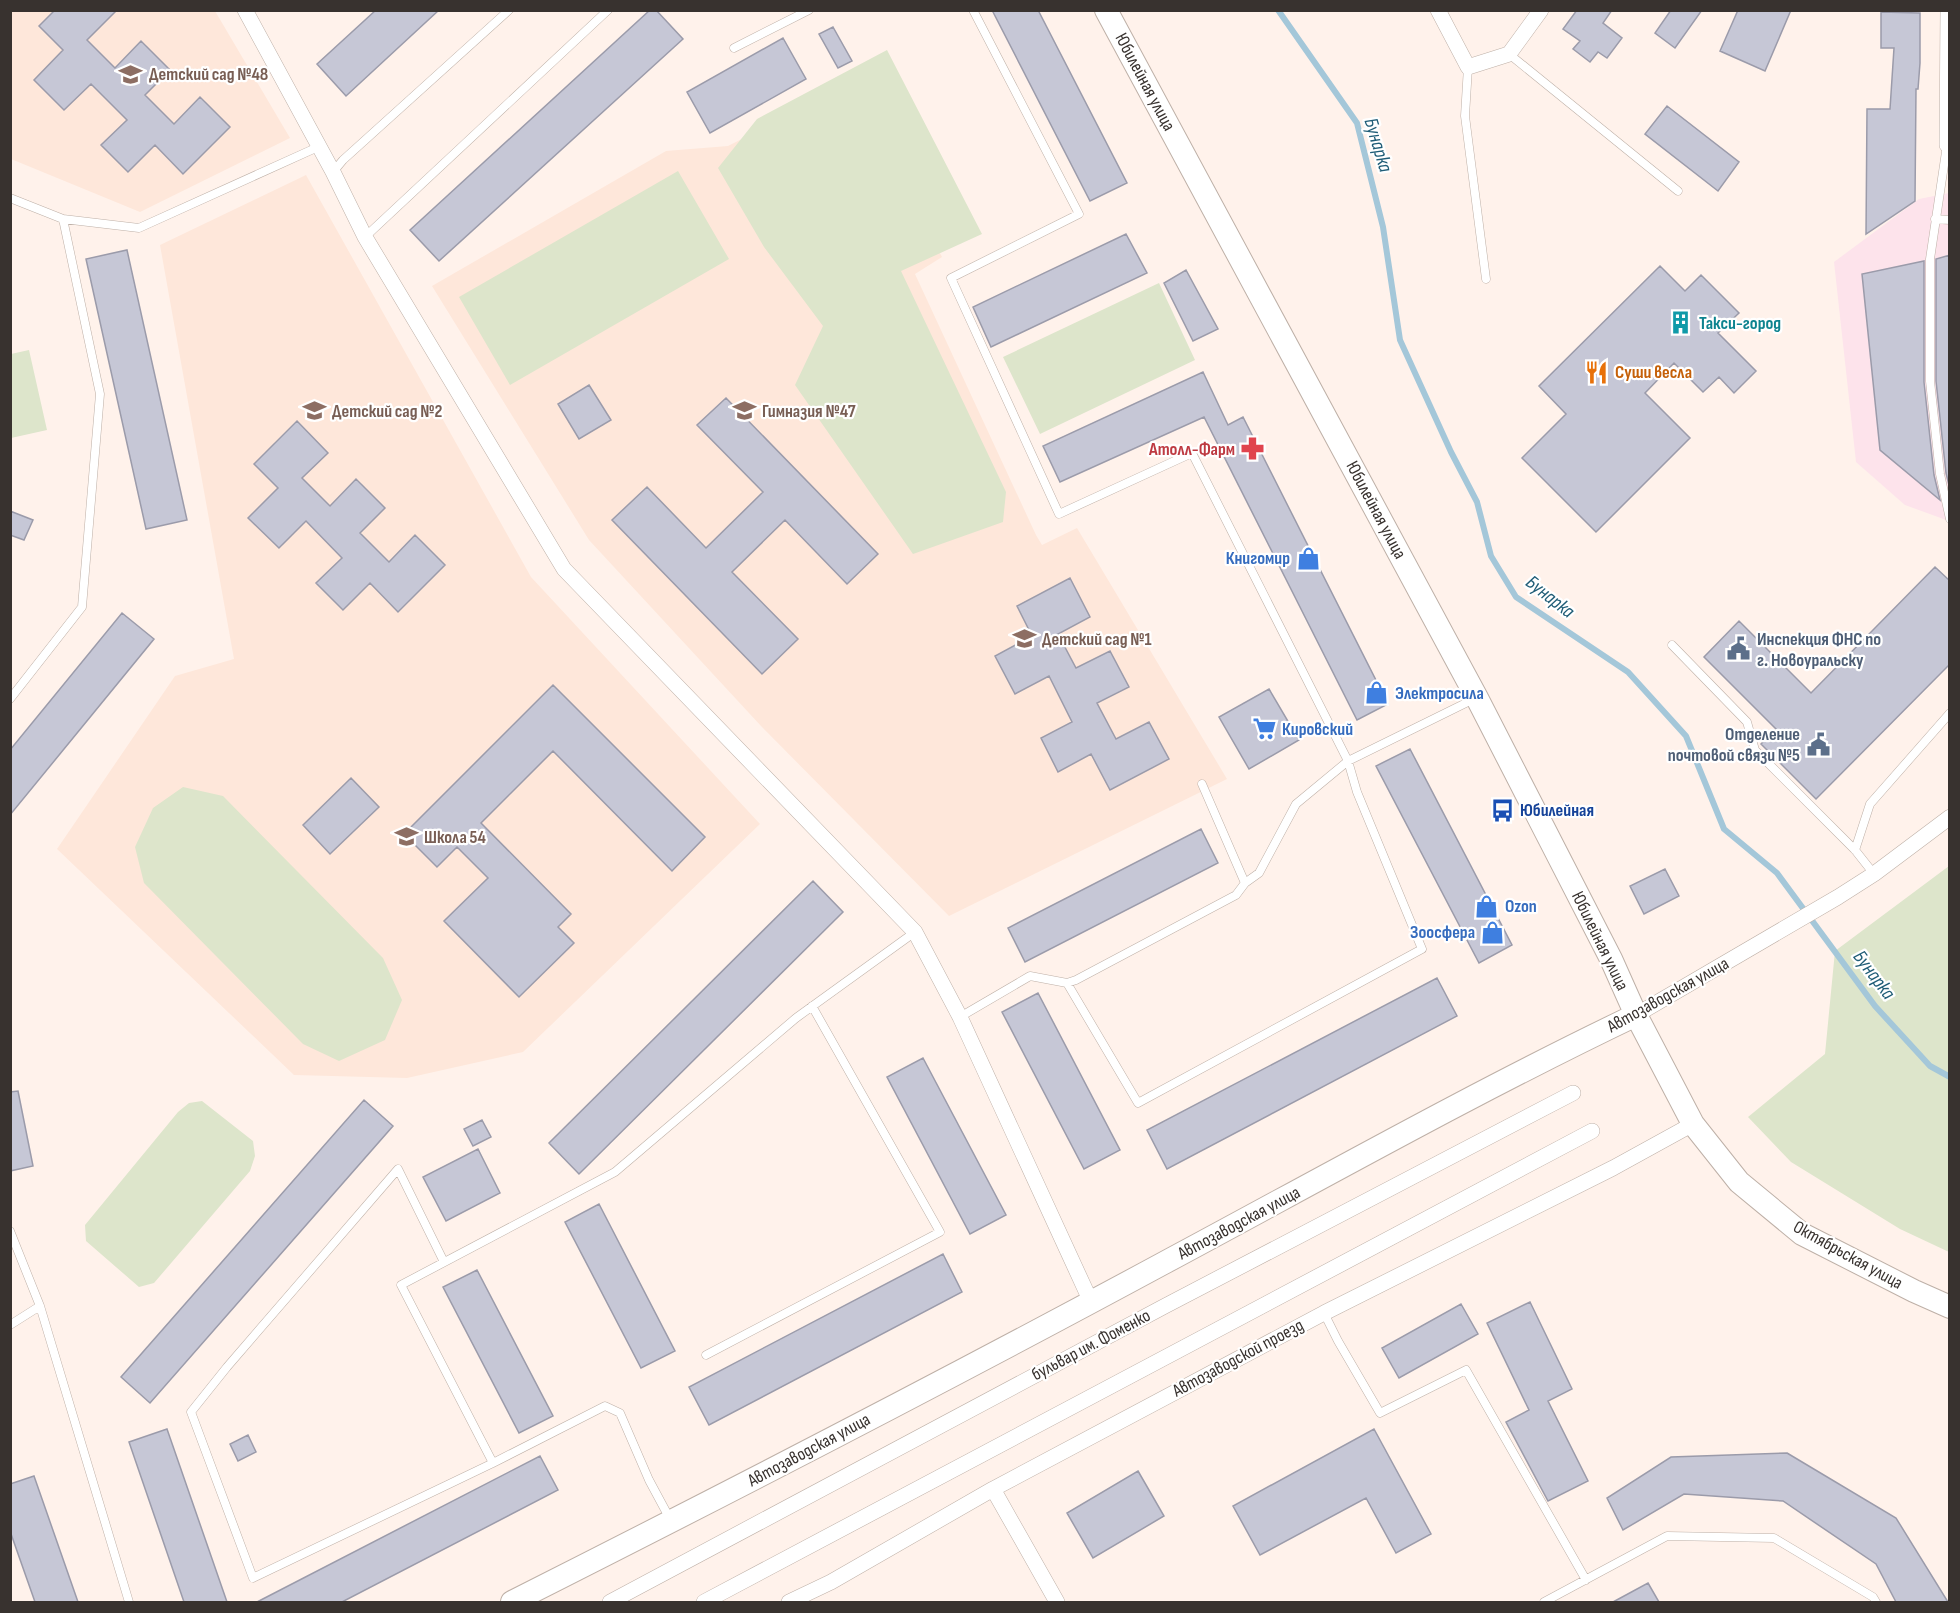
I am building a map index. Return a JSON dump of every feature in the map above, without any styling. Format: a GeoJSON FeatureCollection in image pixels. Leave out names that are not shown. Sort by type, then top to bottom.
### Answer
{"type":"FeatureCollection","features":[{"type":"Feature","properties":{"kind":"street"},"geometry":{"type":"LineString","coordinates":[[245,10],[333,172],[365,237],[564,569],[915,932],[960,1017],[1091,1302]]}},
{"type":"Feature","properties":{"kind":"street","name":"Юбилейная улица"},"geometry":{"type":"LineString","coordinates":[[1106,10],[1477,698],[1611,959],[1636,1014]]}},
{"type":"Feature","properties":{"kind":"street"},"geometry":{"type":"LineString","coordinates":[[1438,10],[1468,67],[1509,54],[1540,10]]}},
{"type":"Feature","properties":{"kind":"street"},"geometry":{"type":"LineString","coordinates":[[1947,145],[1948,10]]}},
{"type":"Feature","properties":{"kind":"street","name":"Автозаводская улица"},"geometry":{"type":"LineString","coordinates":[[512,1602],[672,1522],[1091,1302],[1551,1055],[1636,1014],[1838,897],[1874,874],[1950,817]]}},
{"type":"Feature","properties":{"kind":"street","name":"Октябрьская улица"},"geometry":{"type":"LineString","coordinates":[[1636,1014],[1693,1124],[1739,1182],[1802,1234],[1950,1307]]}},
{"type":"Feature","properties":{"kind":"street","name":"бульвар им. Фоменко"},"geometry":{"type":"LineString","coordinates":[[610,1602],[1145,1316],[1574,1093]]}},
{"type":"Feature","properties":{"kind":"street","name":"Автозаводской проезд"},"geometry":{"type":"LineString","coordinates":[[789,1602],[831,1582],[993,1489],[1324,1313],[1613,1168],[1693,1124]]}},
{"type":"Feature","properties":{"kind":"street"},"geometry":{"type":"LineString","coordinates":[[704,1602],[1592,1131]]}},
{"type":"Feature","properties":{"kind":"street"},"geometry":{"type":"LineString","coordinates":[[993,1489],[1057,1602]]}},
{"type":"Feature","properties":{"kind":"lane"},"geometry":{"type":"LineString","coordinates":[[333,172],[509,10]]}},
{"type":"Feature","properties":{"kind":"lane"},"geometry":{"type":"LineString","coordinates":[[365,237],[608,10]]}},
{"type":"Feature","properties":{"kind":"lane"},"geometry":{"type":"LineString","coordinates":[[734,48],[808,10]]}},
{"type":"Feature","properties":{"kind":"lane"},"geometry":{"type":"LineString","coordinates":[[973,10],[1079,214],[951,278],[1059,514],[1192,453],[1348,761],[1357,792],[1422,949],[1138,1103],[1067,984]]}},
{"type":"Feature","properties":{"kind":"lane"},"geometry":{"type":"LineString","coordinates":[[1509,54],[1678,190]]}},
{"type":"Feature","properties":{"kind":"lane"},"geometry":{"type":"LineString","coordinates":[[1468,67],[1465,116],[1486,279]]}},
{"type":"Feature","properties":{"kind":"lane"},"geometry":{"type":"LineString","coordinates":[[1947,145],[1930,259],[1930,381],[1940,474],[1950,519]]}},
{"type":"Feature","properties":{"kind":"lane"},"geometry":{"type":"LineString","coordinates":[[10,198],[63,219],[139,228],[318,147]]}},
{"type":"Feature","properties":{"kind":"lane"},"geometry":{"type":"LineString","coordinates":[[10,699],[82,607],[100,394],[63,219]]}},
{"type":"Feature","properties":{"kind":"lane"},"geometry":{"type":"LineString","coordinates":[[1935,219],[1950,220]]}},
{"type":"Feature","properties":{"kind":"lane"},"geometry":{"type":"LineString","coordinates":[[1672,645],[1748,723],[1755,750],[1856,849],[1874,874]]}},
{"type":"Feature","properties":{"kind":"lane"},"geometry":{"type":"LineString","coordinates":[[960,1017],[1030,976],[1067,984],[1236,895],[1245,883],[1259,873],[1296,804],[1348,761],[1477,698]]}},
{"type":"Feature","properties":{"kind":"lane"},"geometry":{"type":"LineString","coordinates":[[1856,849],[1870,804],[1950,713]]}},
{"type":"Feature","properties":{"kind":"lane"},"geometry":{"type":"LineString","coordinates":[[1202,784],[1245,883]]}},
{"type":"Feature","properties":{"kind":"lane"},"geometry":{"type":"LineString","coordinates":[[493,1463],[401,1285],[615,1172],[812,1006],[915,932]]}},
{"type":"Feature","properties":{"kind":"lane"},"geometry":{"type":"LineString","coordinates":[[706,1355],[940,1232],[812,1006]]}},
{"type":"Feature","properties":{"kind":"lane"},"geometry":{"type":"LineString","coordinates":[[444,1262],[398,1169],[190,1412],[253,1578],[493,1463],[605,1406],[620,1413],[649,1480],[672,1522]]}},
{"type":"Feature","properties":{"kind":"lane"},"geometry":{"type":"LineString","coordinates":[[10,1231],[40,1305],[129,1602]]}},
{"type":"Feature","properties":{"kind":"lane"},"geometry":{"type":"LineString","coordinates":[[10,1325],[40,1305]]}},
{"type":"Feature","properties":{"kind":"lane"},"geometry":{"type":"LineString","coordinates":[[1324,1313],[1380,1413],[1466,1370],[1586,1580]]}},
{"type":"Feature","properties":{"kind":"lane"},"geometry":{"type":"LineString","coordinates":[[1544,1602],[1667,1536],[1774,1538],[1875,1600]]}},
{"type":"Feature","properties":{"kind":"lane"},"geometry":{"type":"LineString","coordinates":[[1864,1602],[1875,1600]]}},
{"type":"Feature","properties":{"kind":"shaded area","name":"Детский сад №48"},"geometry":{"type":"Polygon","coordinates":[[[10,11],[215,11],[290,138],[140,212],[11,159],[10,11]]]}},
{"type":"Feature","properties":{"kind":"shaded area","name":"Гимназия №47"},"geometry":{"type":"Polygon","coordinates":[[[853,83],[942,257],[915,274],[1036,535],[1042,545],[1077,528],[1227,779],[949,916],[761,726],[589,540],[432,286],[666,151],[728,146],[853,83]]]}},
{"type":"Feature","properties":{"kind":"shaded area","name":"Школа 54"},"geometry":{"type":"Polygon","coordinates":[[[306,175],[531,577],[760,824],[523,1052],[407,1078],[294,1075],[57,849],[175,676],[234,659],[160,245],[306,175]]]}},
{"type":"Feature","properties":{"kind":"shaded area"},"geometry":{"type":"Polygon","coordinates":[[[1949,193],[1949,521],[1905,505],[1856,462],[1834,262],[1919,199],[1949,193]]]}},
{"type":"Feature","properties":{"kind":"green space"},"geometry":{"type":"Polygon","coordinates":[[[887,50],[982,234],[901,271],[1006,492],[1003,522],[913,554],[795,385],[823,326],[764,247],[718,168],[757,119],[887,50]]]}},
{"type":"Feature","properties":{"kind":"green space"},"geometry":{"type":"Polygon","coordinates":[[[678,171],[729,259],[510,385],[459,297],[678,171]]]}},
{"type":"Feature","properties":{"kind":"green space"},"geometry":{"type":"Polygon","coordinates":[[[1159,283],[1195,360],[1040,434],[1003,357],[1159,283]]]}},
{"type":"Feature","properties":{"kind":"green space"},"geometry":{"type":"Polygon","coordinates":[[[29,350],[47,430],[11,438],[11,354],[29,350]]]}},
{"type":"Feature","properties":{"kind":"green space"},"geometry":{"type":"Polygon","coordinates":[[[183,787],[223,796],[383,958],[402,1000],[385,1040],[339,1061],[303,1044],[144,883],[135,847],[153,808],[183,787]]]}},
{"type":"Feature","properties":{"kind":"green space"},"geometry":{"type":"Polygon","coordinates":[[[1949,866],[1949,1252],[1900,1229],[1791,1162],[1748,1117],[1825,1054],[1835,951],[1949,866]]]}},
{"type":"Feature","properties":{"kind":"green space"},"geometry":{"type":"Polygon","coordinates":[[[202,1101],[253,1141],[255,1156],[250,1171],[154,1283],[139,1287],[86,1241],[85,1225],[178,1112],[189,1103],[202,1101]]]}},
{"type":"Feature","properties":{"kind":"building"},"geometry":{"type":"Polygon","coordinates":[[[55,10],[117,10],[87,40],[115,68],[141,41],[170,70],[145,95],[174,124],[200,97],[230,127],[183,174],[155,145],[128,172],[101,145],[127,120],[91,84],[64,110],[34,80],[63,50],[39,26],[55,10]]]}},
{"type":"Feature","properties":{"kind":"building"},"geometry":{"type":"Polygon","coordinates":[[[376,10],[439,10],[346,96],[317,64],[376,10]]]}},
{"type":"Feature","properties":{"kind":"building"},"geometry":{"type":"Polygon","coordinates":[[[650,10],[656,10],[683,39],[439,261],[410,230],[650,10]]]}},
{"type":"Feature","properties":{"kind":"building"},"geometry":{"type":"Polygon","coordinates":[[[992,10],[1038,10],[1127,183],[1090,201],[992,10]]]}},
{"type":"Feature","properties":{"kind":"building"},"geometry":{"type":"Polygon","coordinates":[[[1577,10],[1612,10],[1603,23],[1622,38],[1607,58],[1598,52],[1590,62],[1573,49],[1580,41],[1563,29],[1577,10]]]}},
{"type":"Feature","properties":{"kind":"building"},"geometry":{"type":"Polygon","coordinates":[[[1671,10],[1702,10],[1675,48],[1655,33],[1671,10]]]}},
{"type":"Feature","properties":{"kind":"building"},"geometry":{"type":"Polygon","coordinates":[[[1738,10],[1791,10],[1765,71],[1720,51],[1738,10]]]}},
{"type":"Feature","properties":{"kind":"building"},"geometry":{"type":"Polygon","coordinates":[[[1881,12],[1920,13],[1920,63],[1918,89],[1916,89],[1915,201],[1866,234],[1867,109],[1890,109],[1894,48],[1881,48],[1881,12]]]}},
{"type":"Feature","properties":{"kind":"building"},"geometry":{"type":"Polygon","coordinates":[[[833,27],[852,61],[838,68],[819,34],[833,27]]]}},
{"type":"Feature","properties":{"kind":"building"},"geometry":{"type":"Polygon","coordinates":[[[783,38],[806,79],[710,133],[687,92],[783,38]]]}},
{"type":"Feature","properties":{"kind":"building"},"geometry":{"type":"Polygon","coordinates":[[[1667,106],[1739,162],[1718,191],[1645,134],[1667,106]]]}},
{"type":"Feature","properties":{"kind":"building"},"geometry":{"type":"Polygon","coordinates":[[[1126,234],[1147,273],[991,347],[973,307],[1126,234]]]}},
{"type":"Feature","properties":{"kind":"building"},"geometry":{"type":"Polygon","coordinates":[[[127,250],[187,520],[146,529],[86,259],[127,250]]]}},
{"type":"Feature","properties":{"kind":"building"},"geometry":{"type":"Polygon","coordinates":[[[1950,255],[1950,489],[1946,473],[1936,381],[1936,259],[1950,255]]]}},
{"type":"Feature","properties":{"kind":"building"},"geometry":{"type":"Polygon","coordinates":[[[1924,261],[1924,382],[1934,475],[1940,500],[1880,450],[1862,274],[1924,261]]]}},
{"type":"Feature","properties":{"kind":"building"},"geometry":{"type":"Polygon","coordinates":[[[1660,266],[1685,291],[1701,275],[1739,313],[1718,333],[1756,371],[1734,393],[1719,377],[1703,392],[1674,363],[1645,393],[1690,438],[1596,532],[1522,458],[1566,414],[1539,386],[1660,266]]]}},
{"type":"Feature","properties":{"kind":"building"},"geometry":{"type":"Polygon","coordinates":[[[1186,270],[1218,329],[1193,341],[1164,283],[1186,270]]]}},
{"type":"Feature","properties":{"kind":"building"},"geometry":{"type":"Polygon","coordinates":[[[1203,372],[1228,425],[1243,417],[1388,704],[1357,720],[1204,417],[1060,482],[1043,446],[1203,372]]]}},
{"type":"Feature","properties":{"kind":"building"},"geometry":{"type":"Polygon","coordinates":[[[589,385],[611,420],[579,439],[558,404],[589,385]]]}},
{"type":"Feature","properties":{"kind":"building"},"geometry":{"type":"Polygon","coordinates":[[[726,398],[878,554],[847,584],[785,520],[732,572],[798,639],[762,674],[612,520],[647,487],[706,548],[763,492],[697,425],[726,398]]]}},
{"type":"Feature","properties":{"kind":"building"},"geometry":{"type":"Polygon","coordinates":[[[297,421],[328,453],[302,478],[330,506],[356,479],[385,508],[360,533],[389,562],[415,535],[445,565],[398,612],[370,583],[343,610],[316,583],[342,558],[306,521],[279,548],[248,518],[278,488],[254,464],[297,421]]]}},
{"type":"Feature","properties":{"kind":"building"},"geometry":{"type":"Polygon","coordinates":[[[10,511],[33,520],[24,540],[10,535],[10,511]]]}},
{"type":"Feature","properties":{"kind":"building"},"geometry":{"type":"Polygon","coordinates":[[[1935,567],[1950,581],[1950,664],[1816,799],[1761,744],[1776,729],[1704,657],[1739,621],[1811,693],[1935,567]]]}},
{"type":"Feature","properties":{"kind":"building"},"geometry":{"type":"Polygon","coordinates":[[[1070,578],[1090,617],[1058,634],[1076,668],[1110,651],[1129,687],[1097,703],[1116,739],[1149,722],[1169,759],[1110,790],[1091,754],[1058,772],[1041,738],[1072,722],[1049,676],[1015,694],[995,656],[1032,636],[1017,606],[1070,578]]]}},
{"type":"Feature","properties":{"kind":"building"},"geometry":{"type":"Polygon","coordinates":[[[122,613],[154,639],[10,815],[10,750],[122,613]]]}},
{"type":"Feature","properties":{"kind":"building"},"geometry":{"type":"Polygon","coordinates":[[[553,685],[705,837],[672,871],[553,751],[481,823],[571,914],[558,927],[574,943],[519,997],[444,921],[488,878],[457,847],[437,867],[404,834],[553,685]]]}},
{"type":"Feature","properties":{"kind":"building"},"geometry":{"type":"Polygon","coordinates":[[[1269,689],[1299,740],[1249,769],[1219,717],[1269,689]]]}},
{"type":"Feature","properties":{"kind":"building"},"geometry":{"type":"Polygon","coordinates":[[[1410,749],[1512,945],[1479,963],[1376,766],[1410,749]]]}},
{"type":"Feature","properties":{"kind":"building"},"geometry":{"type":"Polygon","coordinates":[[[351,778],[379,807],[330,854],[303,825],[351,778]]]}},
{"type":"Feature","properties":{"kind":"building"},"geometry":{"type":"Polygon","coordinates":[[[1201,829],[1218,863],[1025,962],[1008,928],[1201,829]]]}},
{"type":"Feature","properties":{"kind":"building"},"geometry":{"type":"Polygon","coordinates":[[[1665,869],[1679,896],[1644,914],[1630,886],[1665,869]]]}},
{"type":"Feature","properties":{"kind":"building"},"geometry":{"type":"Polygon","coordinates":[[[813,881],[843,912],[579,1174],[549,1143],[813,881]]]}},
{"type":"Feature","properties":{"kind":"building"},"geometry":{"type":"Polygon","coordinates":[[[1437,978],[1457,1016],[1167,1169],[1147,1130],[1437,978]]]}},
{"type":"Feature","properties":{"kind":"building"},"geometry":{"type":"Polygon","coordinates":[[[1038,993],[1120,1150],[1084,1169],[1002,1012],[1038,993]]]}},
{"type":"Feature","properties":{"kind":"building"},"geometry":{"type":"Polygon","coordinates":[[[923,1058],[1006,1215],[970,1234],[887,1077],[923,1058]]]}},
{"type":"Feature","properties":{"kind":"building"},"geometry":{"type":"Polygon","coordinates":[[[18,1091],[33,1166],[10,1171],[10,1092],[18,1091]]]}},
{"type":"Feature","properties":{"kind":"building"},"geometry":{"type":"Polygon","coordinates":[[[364,1100],[393,1126],[150,1403],[121,1377],[364,1100]]]}},
{"type":"Feature","properties":{"kind":"building"},"geometry":{"type":"Polygon","coordinates":[[[482,1120],[491,1137],[473,1146],[464,1129],[482,1120]]]}},
{"type":"Feature","properties":{"kind":"building"},"geometry":{"type":"Polygon","coordinates":[[[478,1149],[500,1193],[446,1221],[423,1177],[478,1149]]]}},
{"type":"Feature","properties":{"kind":"building"},"geometry":{"type":"Polygon","coordinates":[[[599,1204],[675,1351],[641,1368],[565,1222],[599,1204]]]}},
{"type":"Feature","properties":{"kind":"building"},"geometry":{"type":"Polygon","coordinates":[[[943,1254],[962,1292],[709,1425],[689,1387],[943,1254]]]}},
{"type":"Feature","properties":{"kind":"building"},"geometry":{"type":"Polygon","coordinates":[[[477,1270],[553,1416],[519,1433],[443,1287],[477,1270]]]}},
{"type":"Feature","properties":{"kind":"building"},"geometry":{"type":"Polygon","coordinates":[[[1530,1302],[1572,1389],[1548,1401],[1588,1481],[1548,1501],[1506,1422],[1529,1410],[1487,1323],[1530,1302]]]}},
{"type":"Feature","properties":{"kind":"building"},"geometry":{"type":"Polygon","coordinates":[[[1461,1304],[1478,1334],[1399,1378],[1382,1348],[1461,1304]]]}},
{"type":"Feature","properties":{"kind":"building"},"geometry":{"type":"Polygon","coordinates":[[[167,1429],[227,1602],[184,1602],[129,1442],[167,1429]]]}},
{"type":"Feature","properties":{"kind":"building"},"geometry":{"type":"Polygon","coordinates":[[[1374,1429],[1431,1534],[1396,1553],[1366,1498],[1260,1555],[1233,1506],[1374,1429]]]}},
{"type":"Feature","properties":{"kind":"building"},"geometry":{"type":"Polygon","coordinates":[[[248,1435],[256,1452],[238,1461],[230,1444],[248,1435]]]}},
{"type":"Feature","properties":{"kind":"building"},"geometry":{"type":"Polygon","coordinates":[[[1787,1453],[1896,1518],[1948,1602],[1896,1602],[1876,1564],[1783,1501],[1684,1494],[1623,1530],[1607,1498],[1671,1457],[1787,1453]]]}},
{"type":"Feature","properties":{"kind":"building"},"geometry":{"type":"Polygon","coordinates":[[[540,1456],[558,1490],[342,1602],[257,1602],[540,1456]]]}},
{"type":"Feature","properties":{"kind":"building"},"geometry":{"type":"Polygon","coordinates":[[[1138,1471],[1164,1516],[1093,1558],[1067,1513],[1138,1471]]]}},
{"type":"Feature","properties":{"kind":"building"},"geometry":{"type":"Polygon","coordinates":[[[34,1476],[78,1602],[35,1602],[10,1531],[10,1484],[34,1476]]]}},
{"type":"Feature","properties":{"kind":"building"},"geometry":{"type":"Polygon","coordinates":[[[1648,1583],[1659,1602],[1613,1602],[1648,1583]]]}},
{"type":"Feature","properties":{"kind":"waterway","name":"Бунарка"},"geometry":{"type":"LineString","coordinates":[[1278,10],[1357,123],[1383,227],[1400,340],[1451,452],[1477,502],[1491,556],[1516,597],[1628,672],[1686,736],[1724,829],[1777,873],[1875,1006],[1930,1066],[1950,1077]]}},
{"type":"Feature","properties":{"kind":"place","name":"Детский сад №48"},"geometry":{"type":"Point","coordinates":[131,74]}},
{"type":"Feature","properties":{"kind":"place","name":"Такси-город"},"geometry":{"type":"Point","coordinates":[1681,323]}},
{"type":"Feature","properties":{"kind":"place","name":"Суши весла"},"geometry":{"type":"Point","coordinates":[1597,372]}},
{"type":"Feature","properties":{"kind":"place","name":"Детский сад №2"},"geometry":{"type":"Point","coordinates":[314,411]}},
{"type":"Feature","properties":{"kind":"place","name":"Гимназия №47"},"geometry":{"type":"Point","coordinates":[744,411]}},
{"type":"Feature","properties":{"kind":"place","name":"Атолл-Фарм"},"geometry":{"type":"Point","coordinates":[1253,449]}},
{"type":"Feature","properties":{"kind":"place","name":"Книгомир"},"geometry":{"type":"Point","coordinates":[1308,558]}},
{"type":"Feature","properties":{"kind":"place","name":"Детский сад №1"},"geometry":{"type":"Point","coordinates":[1024,639]}},
{"type":"Feature","properties":{"kind":"place","name":"Инспекция ФНС по г. Новоуральску"},"geometry":{"type":"Point","coordinates":[1739,649]}},
{"type":"Feature","properties":{"kind":"place","name":"Электросила"},"geometry":{"type":"Point","coordinates":[1377,693]}},
{"type":"Feature","properties":{"kind":"place","name":"Кировский"},"geometry":{"type":"Point","coordinates":[1264,729]}},
{"type":"Feature","properties":{"kind":"place","name":"Отделение почтовой связи №5"},"geometry":{"type":"Point","coordinates":[1818,744]}},
{"type":"Feature","properties":{"kind":"place","name":"Юбилейная"},"geometry":{"type":"Point","coordinates":[1502,810]}},
{"type":"Feature","properties":{"kind":"place","name":"Школа 54"},"geometry":{"type":"Point","coordinates":[406,837]}},
{"type":"Feature","properties":{"kind":"place","name":"Ozon"},"geometry":{"type":"Point","coordinates":[1487,906]}},
{"type":"Feature","properties":{"kind":"place","name":"Зоосфера"},"geometry":{"type":"Point","coordinates":[1493,932]}}]}
